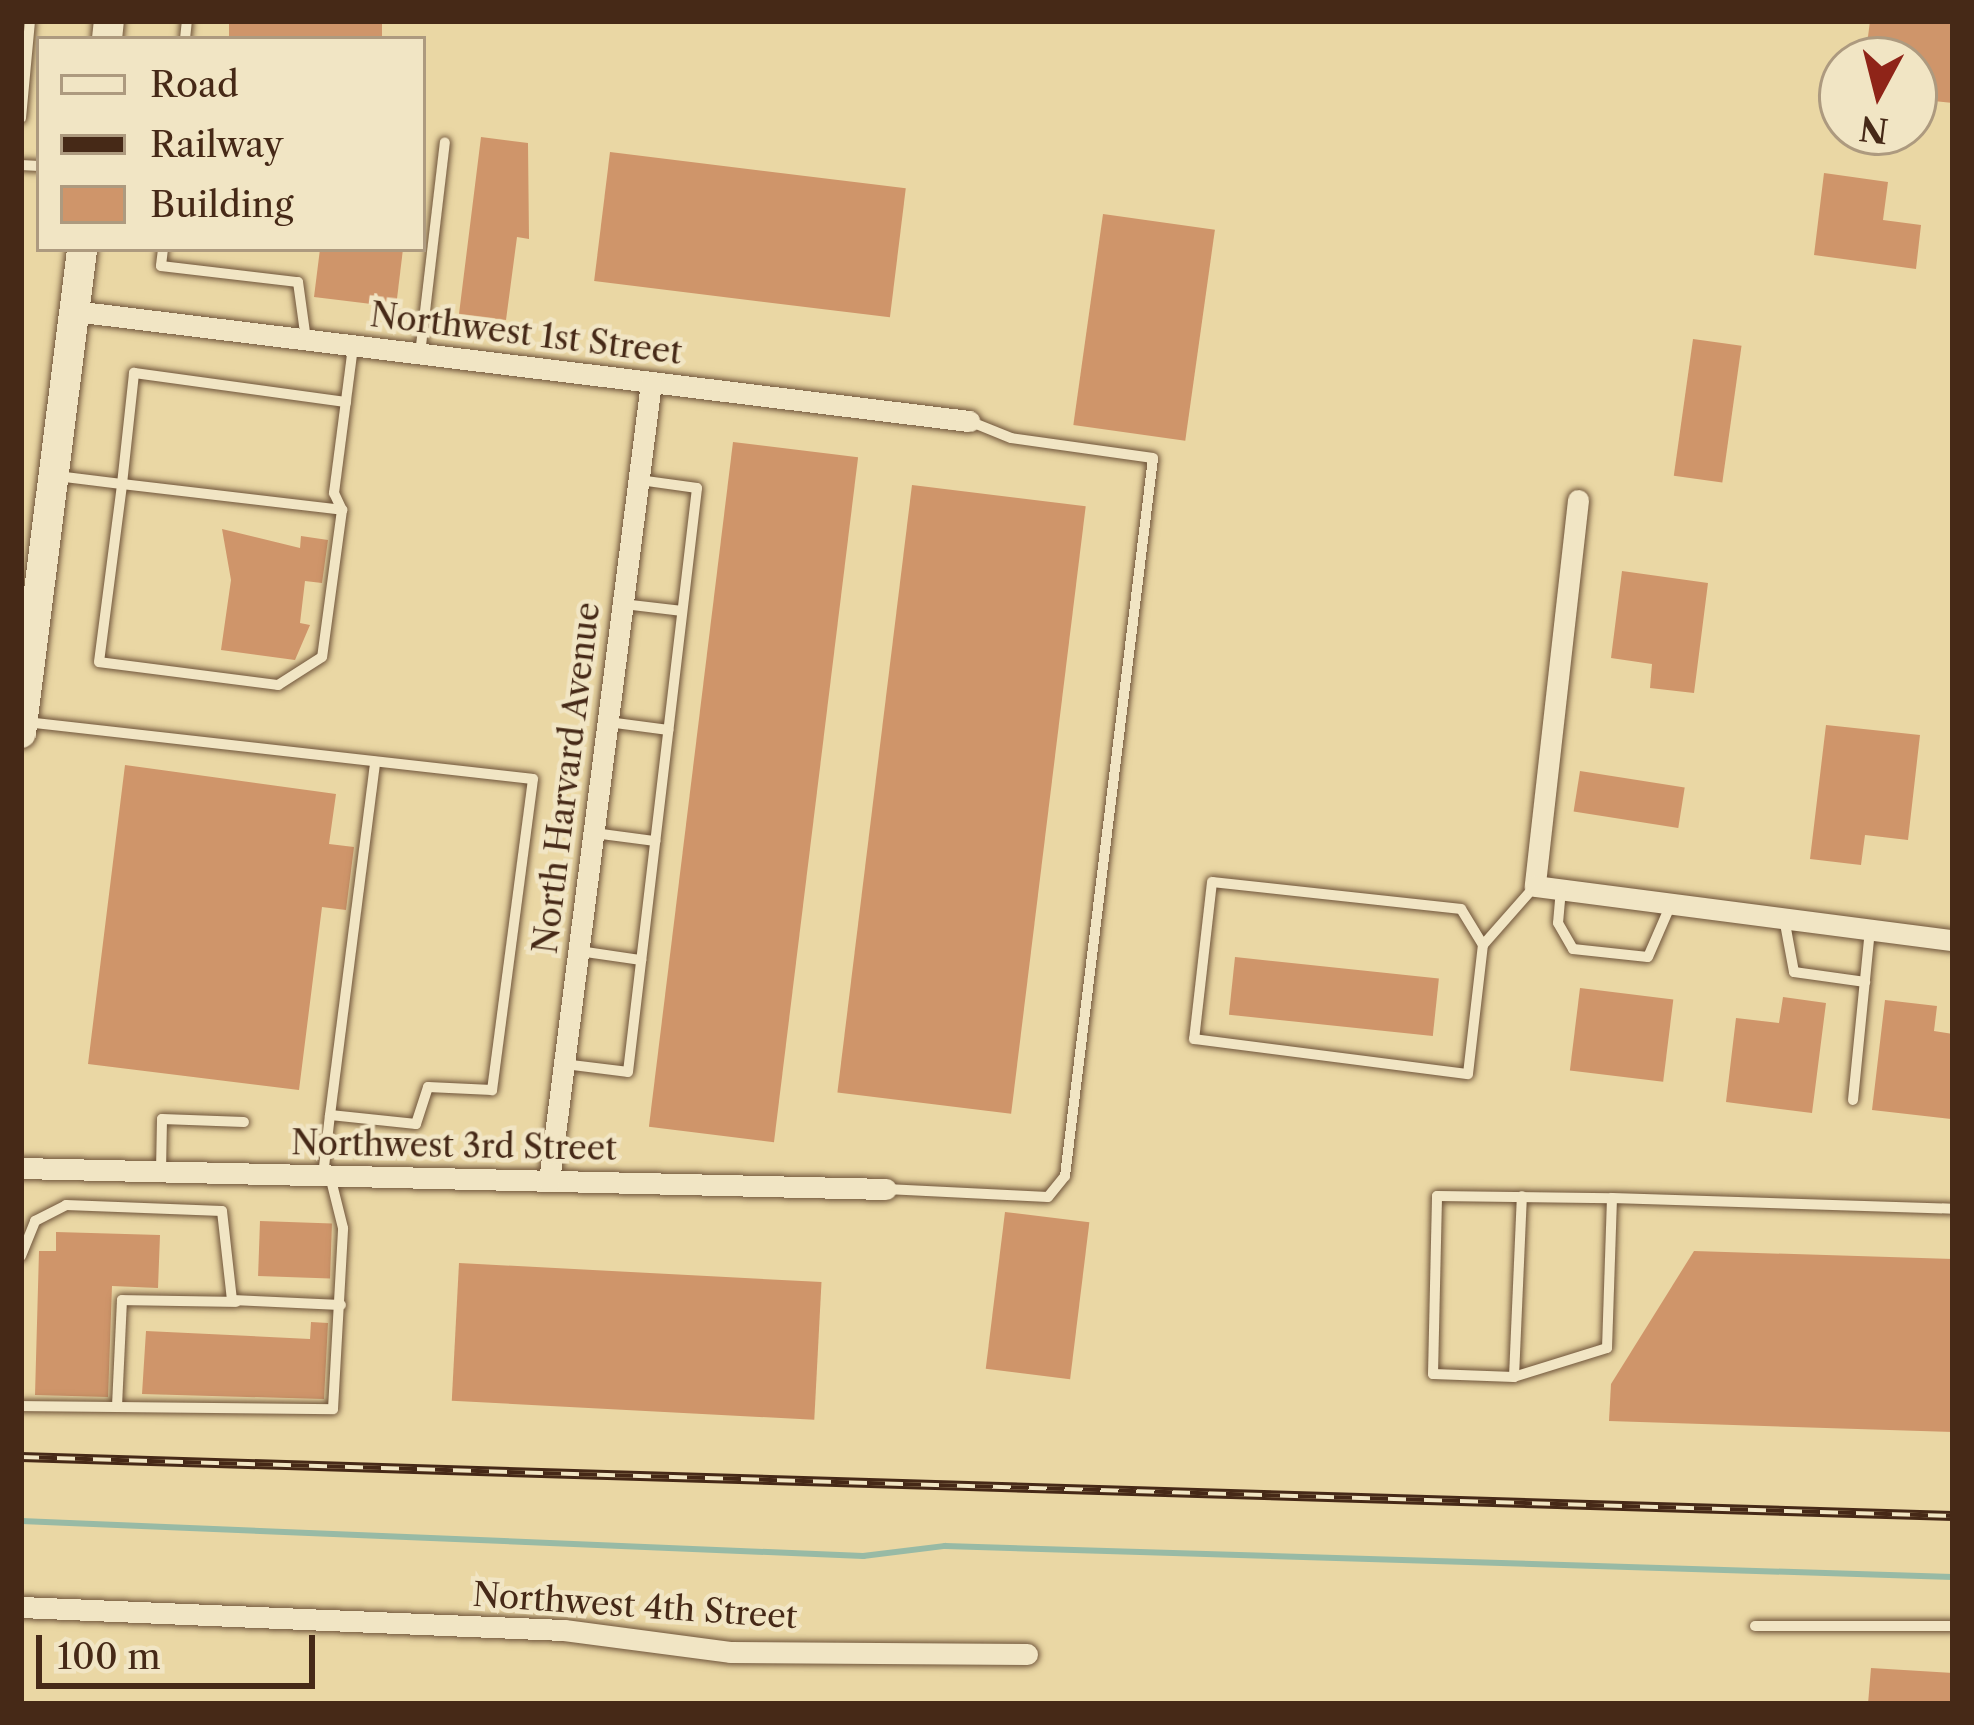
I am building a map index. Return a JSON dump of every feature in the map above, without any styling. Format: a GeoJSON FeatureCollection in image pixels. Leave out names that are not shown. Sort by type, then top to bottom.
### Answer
{"type":"FeatureCollection","features":[{"type":"Feature","properties":{"kind":"main road"},"geometry":{"type":"LineString","coordinates":[[21,733],[32,567],[53,476],[82,252]]}},
{"type":"Feature","properties":{"kind":"street","name":"Northwest 1st Street"},"geometry":{"type":"LineString","coordinates":[[74,311],[970,421]]}},
{"type":"Feature","properties":{"kind":"street","name":"North Harvard Avenue"},"geometry":{"type":"LineString","coordinates":[[549,1181],[651,383]]}},
{"type":"Feature","properties":{"kind":"street"},"geometry":{"type":"LineString","coordinates":[[1578,500],[1535,886],[1953,940]]}},
{"type":"Feature","properties":{"kind":"street","name":"Northwest 3rd Street"},"geometry":{"type":"LineString","coordinates":[[21,1168],[886,1189]]}},
{"type":"Feature","properties":{"kind":"street","name":"Northwest 4th Street"},"geometry":{"type":"LineString","coordinates":[[21,1606],[564,1630],[730,1652],[1028,1654]]}},
{"type":"Feature","properties":{"kind":"lane"},"geometry":{"type":"LineString","coordinates":[[21,118],[30,21]]}},
{"type":"Feature","properties":{"kind":"lane"},"geometry":{"type":"LineString","coordinates":[[420,355],[445,142]]}},
{"type":"Feature","properties":{"kind":"lane"},"geometry":{"type":"LineString","coordinates":[[163,252],[161,266],[298,283],[306,340]]}},
{"type":"Feature","properties":{"kind":"lane"},"geometry":{"type":"LineString","coordinates":[[346,402],[134,373],[99,662],[278,685],[322,657],[342,510],[334,493],[346,402],[353,346]]}},
{"type":"Feature","properties":{"kind":"lane"},"geometry":{"type":"LineString","coordinates":[[886,1189],[1048,1197],[1066,1176],[1154,458],[1011,438],[970,421]]}},
{"type":"Feature","properties":{"kind":"lane"},"geometry":{"type":"LineString","coordinates":[[53,476],[342,510]]}},
{"type":"Feature","properties":{"kind":"lane"},"geometry":{"type":"LineString","coordinates":[[564,1064],[628,1072],[697,488],[638,480]]}},
{"type":"Feature","properties":{"kind":"lane"},"geometry":{"type":"LineString","coordinates":[[622,604],[682,611]]}},
{"type":"Feature","properties":{"kind":"lane"},"geometry":{"type":"LineString","coordinates":[[22,722],[533,779],[492,1090],[428,1087],[416,1124],[329,1115]]}},
{"type":"Feature","properties":{"kind":"lane"},"geometry":{"type":"LineString","coordinates":[[608,722],[668,730]]}},
{"type":"Feature","properties":{"kind":"lane"},"geometry":{"type":"LineString","coordinates":[[21,1406],[334,1409],[340,1305],[326,1176],[329,1115],[375,762]]}},
{"type":"Feature","properties":{"kind":"lane"},"geometry":{"type":"LineString","coordinates":[[594,832],[655,841]]}},
{"type":"Feature","properties":{"kind":"lane"},"geometry":{"type":"LineString","coordinates":[[1483,945],[1461,909],[1212,882],[1194,1039],[1468,1074],[1483,945],[1535,886]]}},
{"type":"Feature","properties":{"kind":"lane"},"geometry":{"type":"LineString","coordinates":[[1561,890],[1558,923],[1573,949],[1648,957],[1671,904]]}},
{"type":"Feature","properties":{"kind":"lane"},"geometry":{"type":"LineString","coordinates":[[1784,918],[1794,972],[1865,982]]}},
{"type":"Feature","properties":{"kind":"lane"},"geometry":{"type":"LineString","coordinates":[[1853,1100],[1870,930]]}},
{"type":"Feature","properties":{"kind":"lane"},"geometry":{"type":"LineString","coordinates":[[579,951],[641,960]]}},
{"type":"Feature","properties":{"kind":"lane"},"geometry":{"type":"LineString","coordinates":[[161,1172],[162,1119],[244,1122]]}},
{"type":"Feature","properties":{"kind":"lane"},"geometry":{"type":"LineString","coordinates":[[1612,1198],[1607,1348],[1514,1377],[1433,1374],[1437,1196],[1612,1198],[1953,1209]]}},
{"type":"Feature","properties":{"kind":"lane"},"geometry":{"type":"LineString","coordinates":[[1514,1377],[1522,1196]]}},
{"type":"Feature","properties":{"kind":"lane"},"geometry":{"type":"LineString","coordinates":[[21,1256],[34,1221],[66,1205],[223,1210],[236,1302]]}},
{"type":"Feature","properties":{"kind":"lane"},"geometry":{"type":"LineString","coordinates":[[117,1406],[122,1300],[340,1305]]}},
{"type":"Feature","properties":{"kind":"lane"},"geometry":{"type":"LineString","coordinates":[[1755,1626],[1953,1626]]}},
{"type":"Feature","properties":{"kind":"building"},"geometry":{"type":"Polygon","coordinates":[[[229,21],[382,21],[382,36],[229,36],[229,21]]]}},
{"type":"Feature","properties":{"kind":"building"},"geometry":{"type":"Polygon","coordinates":[[[1870,21],[1953,21],[1953,103],[1938,101],[1938,36],[1868,36],[1870,21]]]}},
{"type":"Feature","properties":{"kind":"building"},"geometry":{"type":"Polygon","coordinates":[[[481,137],[528,143],[529,239],[517,237],[506,320],[459,314],[481,137]]]}},
{"type":"Feature","properties":{"kind":"building"},"geometry":{"type":"Polygon","coordinates":[[[610,152],[906,188],[890,317],[594,281],[610,152]]]}},
{"type":"Feature","properties":{"kind":"building"},"geometry":{"type":"Polygon","coordinates":[[[1824,173],[1888,182],[1883,220],[1921,225],[1916,269],[1814,255],[1824,173]]]}},
{"type":"Feature","properties":{"kind":"building"},"geometry":{"type":"Polygon","coordinates":[[[1103,214],[1215,230],[1185,441],[1073,425],[1103,214]]]}},
{"type":"Feature","properties":{"kind":"building"},"geometry":{"type":"Polygon","coordinates":[[[320,252],[403,252],[396,307],[314,297],[320,252]]]}},
{"type":"Feature","properties":{"kind":"building"},"geometry":{"type":"Polygon","coordinates":[[[1693,339],[1742,346],[1722,482],[1674,476],[1693,339]]]}},
{"type":"Feature","properties":{"kind":"building"},"geometry":{"type":"Polygon","coordinates":[[[733,442],[858,457],[774,1142],[649,1127],[733,442]]]}},
{"type":"Feature","properties":{"kind":"building"},"geometry":{"type":"Polygon","coordinates":[[[912,485],[1086,506],[1011,1114],[837,1092],[912,485]]]}},
{"type":"Feature","properties":{"kind":"building"},"geometry":{"type":"Polygon","coordinates":[[[222,529],[300,548],[301,536],[328,540],[322,583],[305,581],[300,623],[310,625],[295,660],[221,650],[231,580],[222,529]]]}},
{"type":"Feature","properties":{"kind":"building"},"geometry":{"type":"Polygon","coordinates":[[[1622,571],[1708,583],[1694,693],[1650,688],[1652,664],[1611,658],[1622,571]]]}},
{"type":"Feature","properties":{"kind":"building"},"geometry":{"type":"Polygon","coordinates":[[[1826,725],[1920,735],[1908,840],[1865,835],[1861,865],[1810,859],[1826,725]]]}},
{"type":"Feature","properties":{"kind":"building"},"geometry":{"type":"Polygon","coordinates":[[[125,765],[336,794],[329,844],[354,847],[346,910],[322,907],[299,1090],[88,1064],[125,765]]]}},
{"type":"Feature","properties":{"kind":"building"},"geometry":{"type":"Polygon","coordinates":[[[1580,771],[1685,788],[1678,828],[1574,811],[1580,771]]]}},
{"type":"Feature","properties":{"kind":"building"},"geometry":{"type":"Polygon","coordinates":[[[1235,957],[1439,978],[1433,1036],[1229,1015],[1235,957]]]}},
{"type":"Feature","properties":{"kind":"building"},"geometry":{"type":"Polygon","coordinates":[[[1580,988],[1673,999],[1663,1082],[1570,1070],[1580,988]]]}},
{"type":"Feature","properties":{"kind":"building"},"geometry":{"type":"Polygon","coordinates":[[[1783,997],[1826,1003],[1812,1113],[1726,1102],[1736,1018],[1779,1023],[1783,997]]]}},
{"type":"Feature","properties":{"kind":"building"},"geometry":{"type":"Polygon","coordinates":[[[1885,1000],[1937,1006],[1934,1031],[1953,1034],[1951,1119],[1872,1110],[1885,1000]]]}},
{"type":"Feature","properties":{"kind":"building"},"geometry":{"type":"Polygon","coordinates":[[[1005,1212],[1089,1222],[1070,1379],[986,1369],[1005,1212]]]}},
{"type":"Feature","properties":{"kind":"building"},"geometry":{"type":"Polygon","coordinates":[[[260,1221],[332,1224],[330,1278],[258,1276],[260,1221]]]}},
{"type":"Feature","properties":{"kind":"building"},"geometry":{"type":"Polygon","coordinates":[[[56,1232],[160,1235],[158,1288],[112,1286],[108,1397],[35,1395],[39,1251],[56,1251],[56,1232]]]}},
{"type":"Feature","properties":{"kind":"building"},"geometry":{"type":"Polygon","coordinates":[[[1694,1251],[1953,1259],[1953,1432],[1609,1421],[1611,1384],[1694,1251]]]}},
{"type":"Feature","properties":{"kind":"building"},"geometry":{"type":"Polygon","coordinates":[[[459,1263],[822,1282],[814,1420],[452,1401],[459,1263]]]}},
{"type":"Feature","properties":{"kind":"building"},"geometry":{"type":"Polygon","coordinates":[[[311,1322],[328,1323],[324,1399],[142,1394],[146,1331],[310,1339],[311,1322]]]}},
{"type":"Feature","properties":{"kind":"building"},"geometry":{"type":"Polygon","coordinates":[[[1871,1668],[1953,1673],[1953,1704],[1868,1704],[1871,1668]]]}},
{"type":"Feature","properties":{"kind":"waterway"},"geometry":{"type":"LineString","coordinates":[[21,1521],[863,1556],[945,1546],[1953,1577]]}},
{"type":"Feature","properties":{"kind":"railway"},"geometry":{"type":"LineString","coordinates":[[21,1457],[1953,1516]]}}]}
